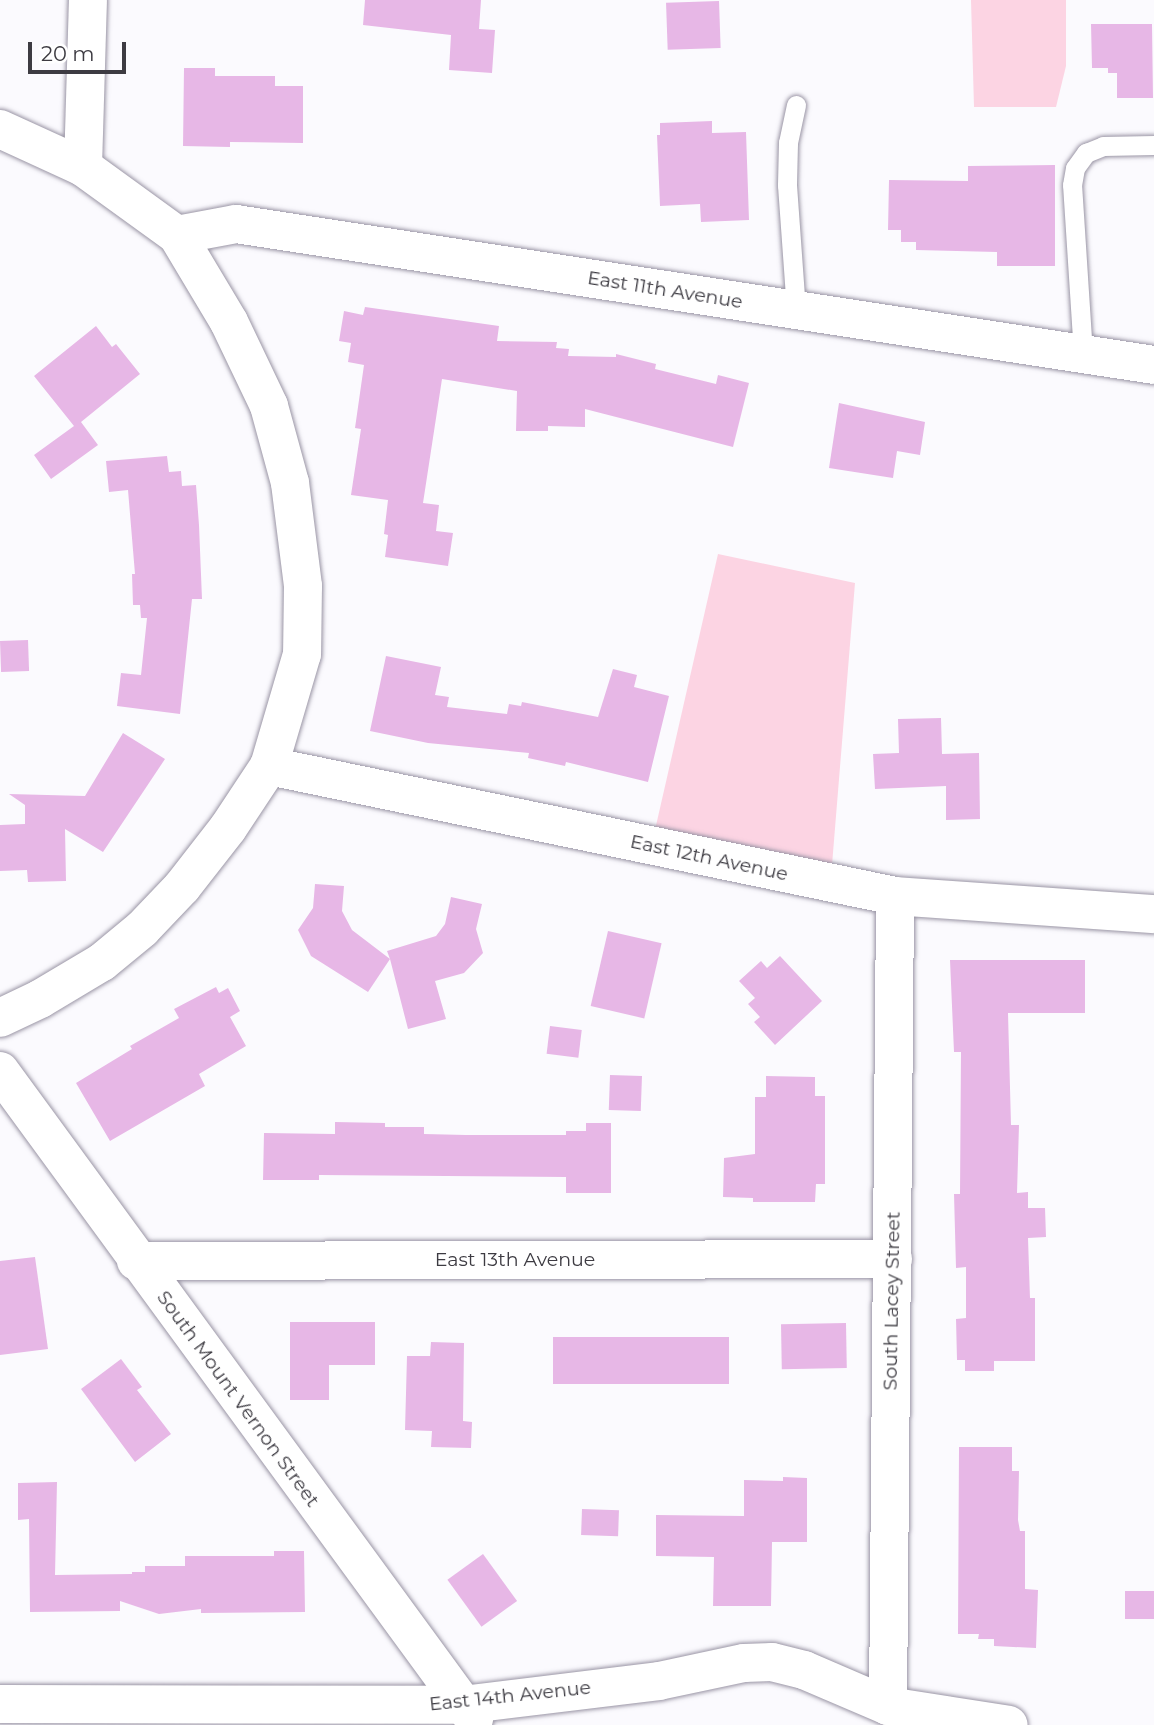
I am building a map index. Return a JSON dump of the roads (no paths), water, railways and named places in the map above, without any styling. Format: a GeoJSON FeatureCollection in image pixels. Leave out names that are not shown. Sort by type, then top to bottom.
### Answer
{"type":"FeatureCollection","features":[{"type":"Feature","properties":{"kind":"street"},"geometry":{"type":"LineString","coordinates":[[83,167],[88,0]]}},
{"type":"Feature","properties":{"kind":"street"},"geometry":{"type":"LineString","coordinates":[[0,130],[83,167],[177,234],[229,322],[269,406],[290,483],[303,586],[302,654],[269,766],[229,828],[183,887],[142,929],[102,962],[40,999],[0,1018]]}},
{"type":"Feature","properties":{"kind":"street","name":"East 11th Avenue"},"geometry":{"type":"LineString","coordinates":[[177,234],[236,223],[1154,365]]}},
{"type":"Feature","properties":{"kind":"street","name":"East 12th Avenue"},"geometry":{"type":"LineString","coordinates":[[269,766],[895,896],[1154,914]]}},
{"type":"Feature","properties":{"kind":"street","name":"South Lacey Street"},"geometry":{"type":"LineString","coordinates":[[888,1706],[895,896]]}},
{"type":"Feature","properties":{"kind":"street","name":"South Mount Vernon Street"},"geometry":{"type":"LineString","coordinates":[[0,1071],[136,1261],[470,1715]]}},
{"type":"Feature","properties":{"kind":"street","name":"East 13th Avenue"},"geometry":{"type":"LineString","coordinates":[[136,1261],[893,1259]]}},
{"type":"Feature","properties":{"kind":"street","name":"East 14th Avenue"},"geometry":{"type":"LineString","coordinates":[[0,1704],[470,1715],[744,1664],[772,1662],[804,1670],[888,1706],[1009,1725]]}},
{"type":"Feature","properties":{"kind":"lane"},"geometry":{"type":"LineString","coordinates":[[796,105],[788,143],[787,185],[796,310]]}},
{"type":"Feature","properties":{"kind":"lane"},"geometry":{"type":"LineString","coordinates":[[1083,354],[1072,185],[1075,167],[1086,153],[1103,146],[1154,145]]}}]}
